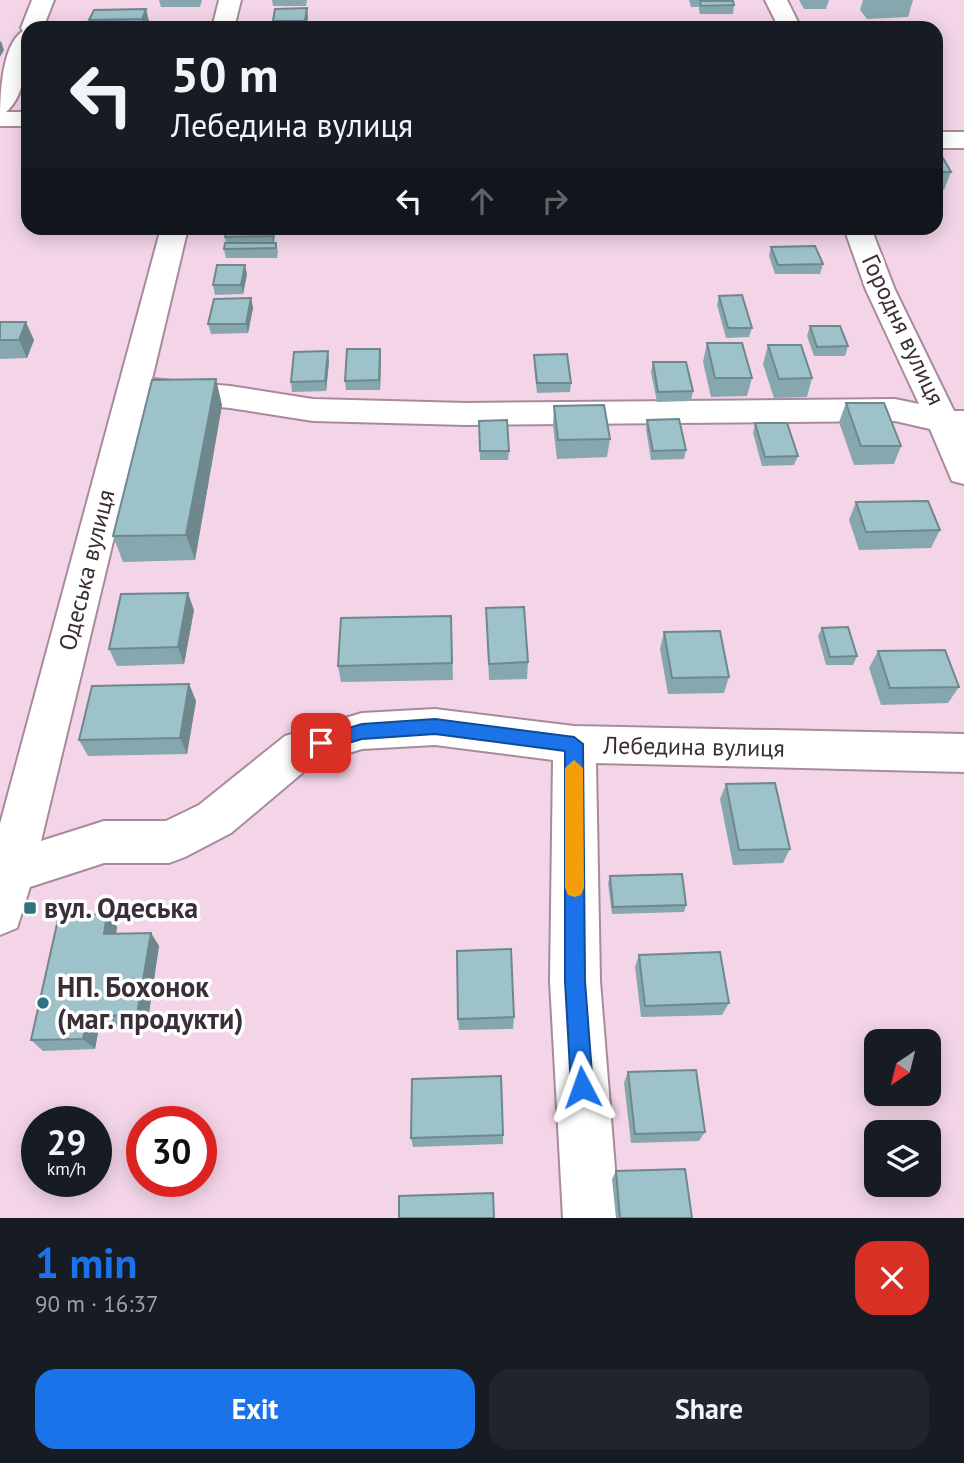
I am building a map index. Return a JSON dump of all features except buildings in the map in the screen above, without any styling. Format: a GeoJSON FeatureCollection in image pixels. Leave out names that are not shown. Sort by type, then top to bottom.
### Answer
{"type":"FeatureCollection","features":[{"type":"Feature","properties":{"kind":"street"},"geometry":{"type":"LineString","coordinates":[[35,21],[43,0]]}},
{"type":"Feature","properties":{"kind":"street"},"geometry":{"type":"LineString","coordinates":[[225,21],[230,0]]}},
{"type":"Feature","properties":{"kind":"street"},"geometry":{"type":"LineString","coordinates":[[776,0],[786,21]]}},
{"type":"Feature","properties":{"kind":"street"},"geometry":{"type":"LineString","coordinates":[[0,106],[21,54]]}},
{"type":"Feature","properties":{"kind":"street"},"geometry":{"type":"LineString","coordinates":[[0,119],[21,119]]}},
{"type":"Feature","properties":{"kind":"street"},"geometry":{"type":"LineString","coordinates":[[943,140],[964,140]]}},
{"type":"Feature","properties":{"kind":"street","name":"Одеська вулиця"},"geometry":{"type":"LineString","coordinates":[[3,886],[172,235]]}},
{"type":"Feature","properties":{"kind":"street","name":"Городня вулиця"},"geometry":{"type":"LineString","coordinates":[[860,235],[867,258],[955,422],[964,472]]}},
{"type":"Feature","properties":{"kind":"street"},"geometry":{"type":"LineString","coordinates":[[133,388],[230,397],[313,410],[466,414],[895,410],[955,422]]}},
{"type":"Feature","properties":{"kind":"street","name":"Лебедина вулиця"},"geometry":{"type":"LineString","coordinates":[[3,886],[104,842],[169,842],[215,819],[300,750],[362,732],[435,727],[574,744],[964,753]]}},
{"type":"Feature","properties":{"kind":"street"},"geometry":{"type":"LineString","coordinates":[[574,744],[575,981],[591,1218]]}},
{"type":"Feature","properties":{"kind":"slow traffic"},"geometry":{"type":"LineString","coordinates":[[574,768],[575,888]]}},
{"type":"Feature","properties":{"kind":"place","name":"вул. Одеська"},"geometry":{"type":"Point","coordinates":[30,908]}},
{"type":"Feature","properties":{"kind":"place","name":"НП. Бохонок (маг. продукти)"},"geometry":{"type":"Point","coordinates":[43,1003]}},
{"type":"Feature","properties":{"kind":"route"},"geometry":{"type":"LineString","coordinates":[[321,743],[362,732],[435,727],[574,744],[575,981],[582,1087]]}}]}
